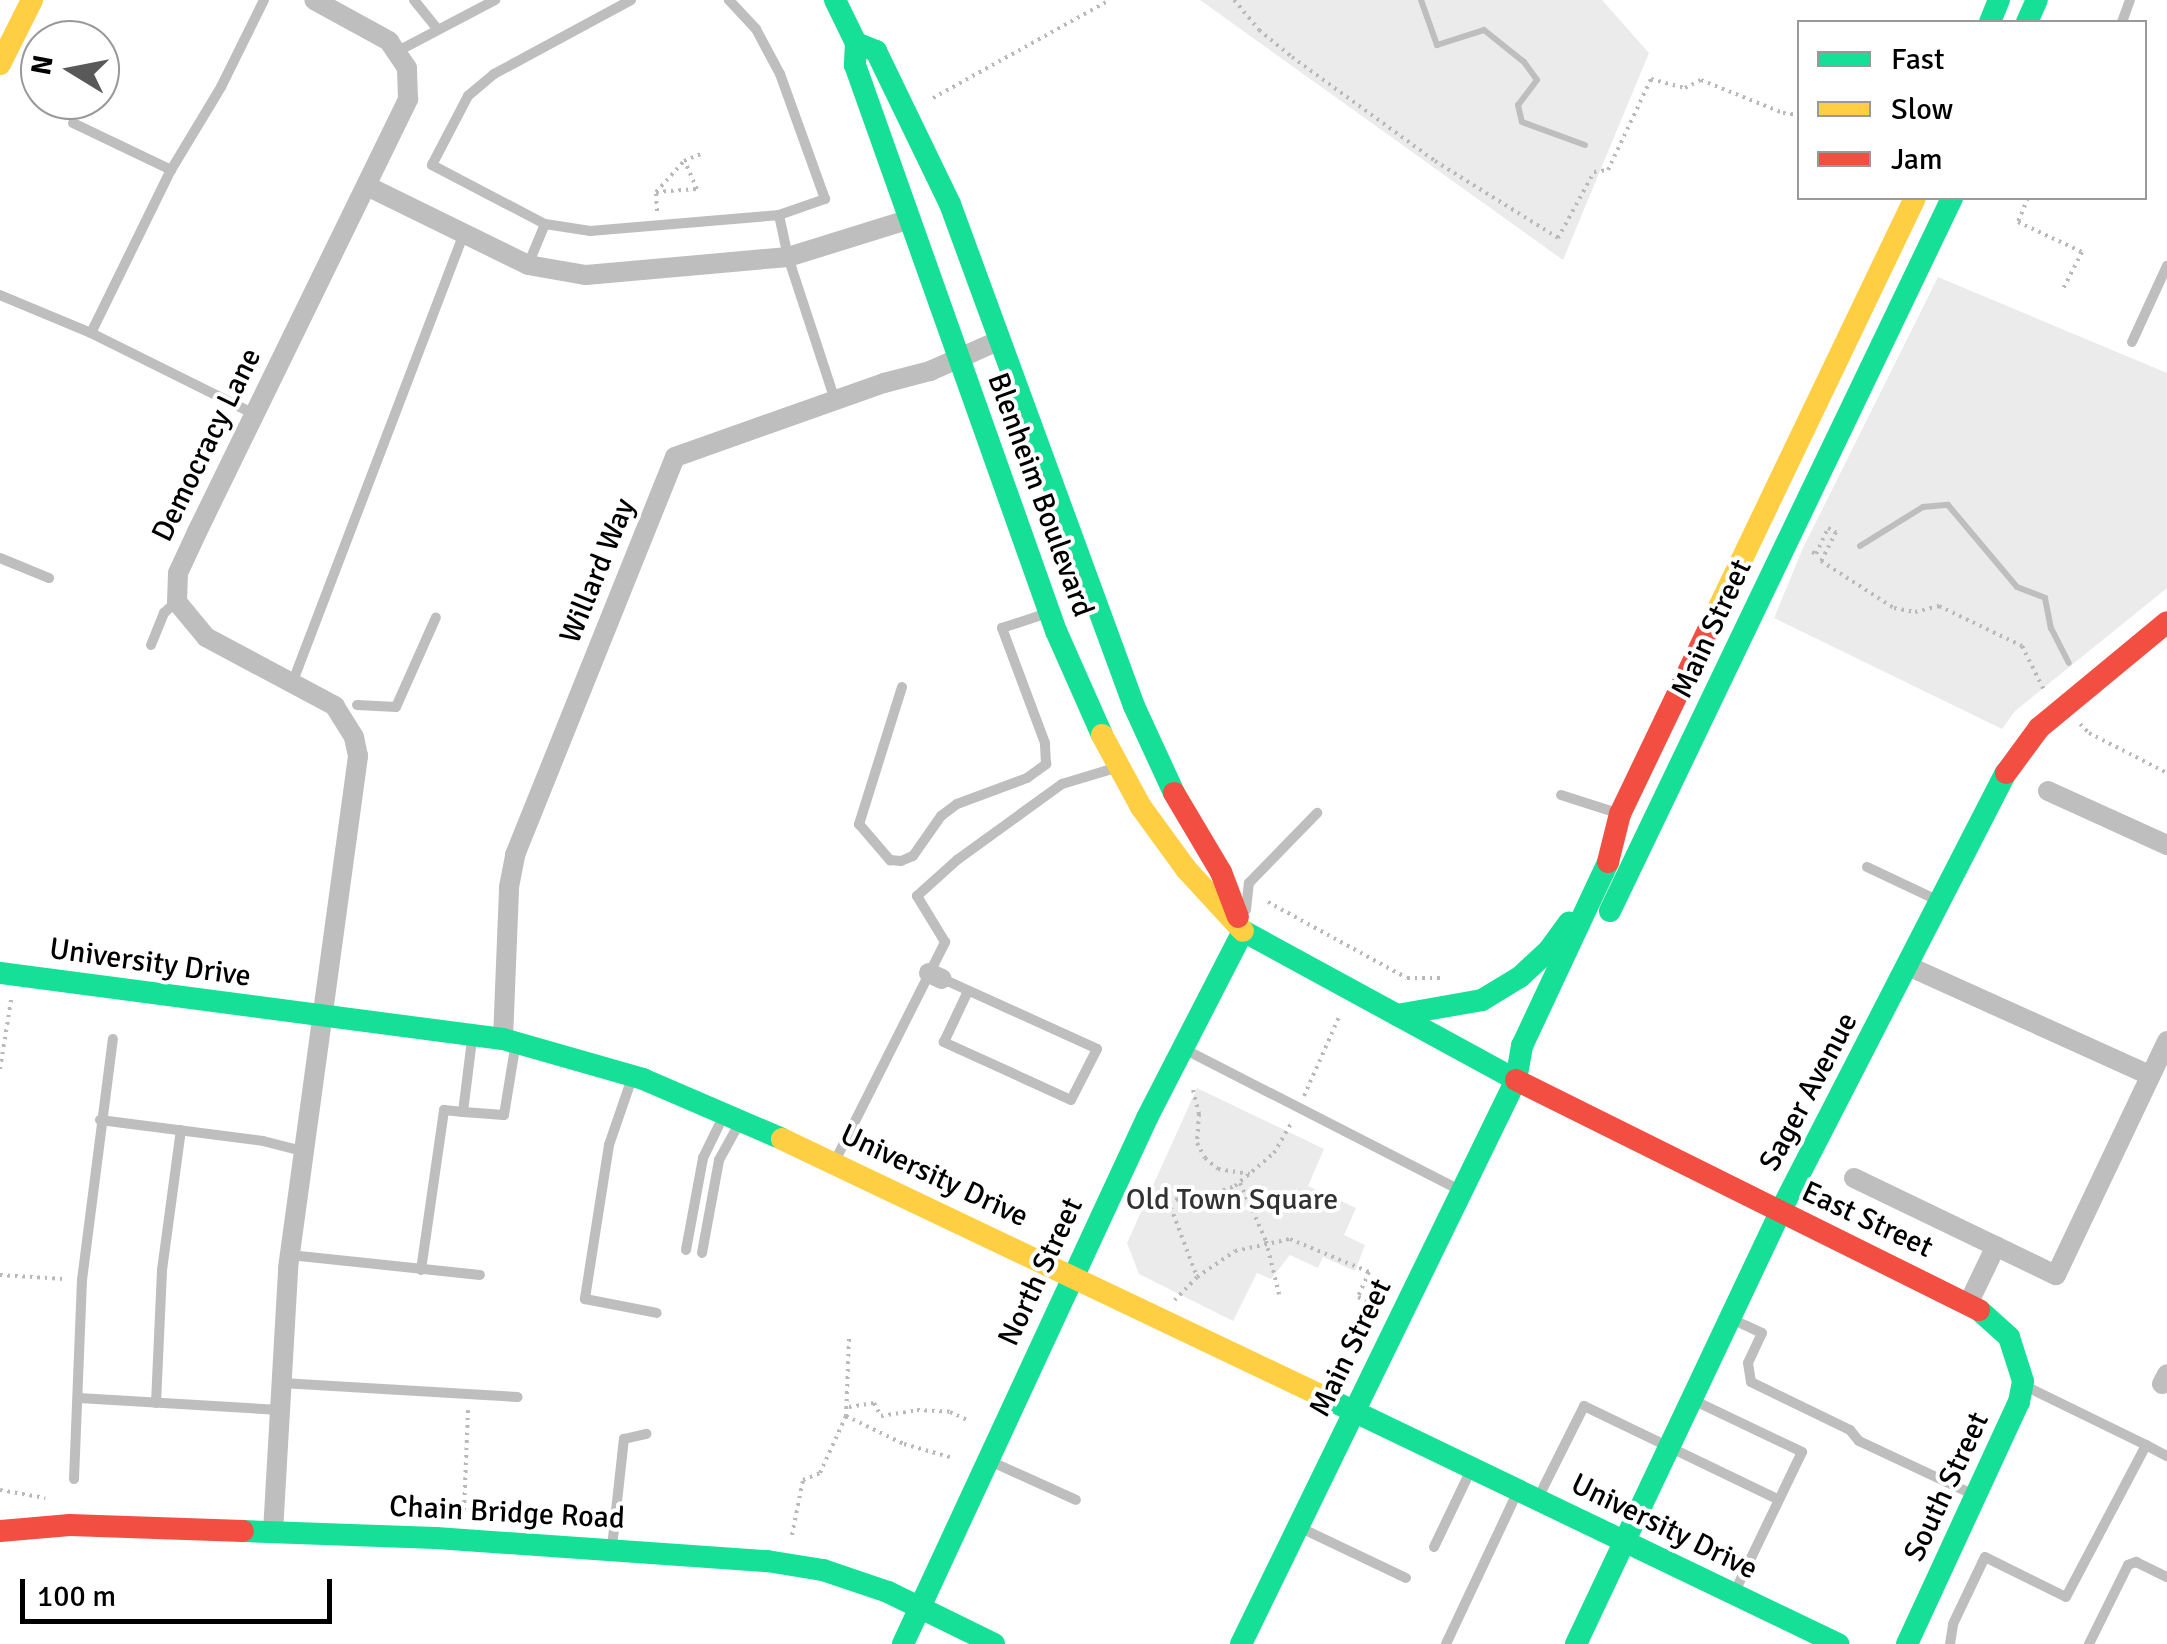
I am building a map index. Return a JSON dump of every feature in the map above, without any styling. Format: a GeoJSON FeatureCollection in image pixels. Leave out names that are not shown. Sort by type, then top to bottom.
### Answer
{"type":"FeatureCollection","features":[{"type":"Feature","properties":{"kind":"main road"},"geometry":{"type":"LineString","coordinates":[[0,64],[32,0]]}},
{"type":"Feature","properties":{"kind":"main road","name":"Blenheim Boulevard"},"geometry":{"type":"LineString","coordinates":[[835,0],[856,43],[855,65],[1049,613],[1117,767],[1186,869],[1243,931],[1516,1080]]}},
{"type":"Feature","properties":{"kind":"main road","name":"Blenheim Boulevard"},"geometry":{"type":"LineString","coordinates":[[856,43],[876,52],[950,204],[1134,706],[1176,797],[1221,872],[1243,931]]}},
{"type":"Feature","properties":{"kind":"main road","name":"Main Street"},"geometry":{"type":"LineString","coordinates":[[1247,1639],[1354,1409],[1516,1080],[1522,1046],[1604,877],[1620,814],[1913,200]]}},
{"type":"Feature","properties":{"kind":"main road","name":"Main Street"},"geometry":{"type":"LineString","coordinates":[[1516,1080],[1540,1055],[1951,200]]}},
{"type":"Feature","properties":{"kind":"main road","name":"Sager Avenue"},"geometry":{"type":"LineString","coordinates":[[1576,1644],[1780,1212],[2006,773],[2039,728],[2167,622]]}},
{"type":"Feature","properties":{"kind":"main road"},"geometry":{"type":"LineString","coordinates":[[1397,1015],[1482,1000],[1520,977],[1549,950],[1573,916],[1620,814]]}},
{"type":"Feature","properties":{"kind":"main road","name":"North Street"},"geometry":{"type":"LineString","coordinates":[[903,1644],[1147,1118],[1243,931]]}},
{"type":"Feature","properties":{"kind":"main road","name":"University Drive"},"geometry":{"type":"LineString","coordinates":[[8,974],[473,1035],[509,1041],[632,1076],[835,1162],[1838,1644]]}},
{"type":"Feature","properties":{"kind":"main road","name":"East Street"},"geometry":{"type":"LineString","coordinates":[[1516,1080],[1969,1302],[1992,1318],[2014,1352]]}},
{"type":"Feature","properties":{"kind":"main road","name":"South Street"},"geometry":{"type":"LineString","coordinates":[[1908,1644],[2008,1428],[2022,1385],[2014,1352]]}},
{"type":"Feature","properties":{"kind":"main road","name":"Chain Bridge Road"},"geometry":{"type":"LineString","coordinates":[[0,1532],[70,1526],[273,1532],[707,1554],[823,1570],[994,1644]]}},
{"type":"Feature","properties":{"kind":"street"},"geometry":{"type":"LineString","coordinates":[[314,0],[374,30],[398,52]]}},
{"type":"Feature","properties":{"kind":"street","name":"Democracy Lane"},"geometry":{"type":"LineString","coordinates":[[177,602],[178,573],[408,99],[407,68],[398,52]]}},
{"type":"Feature","properties":{"kind":"street"},"geometry":{"type":"LineString","coordinates":[[368,187],[528,266],[602,275],[788,257],[910,218]]}},
{"type":"Feature","properties":{"kind":"street","name":"Willard Way"},"geometry":{"type":"LineString","coordinates":[[509,1041],[509,887],[515,855],[675,457],[930,371],[1000,340]]}},
{"type":"Feature","properties":{"kind":"street"},"geometry":{"type":"LineString","coordinates":[[177,602],[200,633],[293,680],[344,716],[358,756],[326,1016],[290,1254],[273,1532]]}},
{"type":"Feature","properties":{"kind":"street"},"geometry":{"type":"LineString","coordinates":[[2048,791],[2167,845]]}},
{"type":"Feature","properties":{"kind":"street"},"geometry":{"type":"LineString","coordinates":[[1908,966],[2148,1075]]}},
{"type":"Feature","properties":{"kind":"street"},"geometry":{"type":"LineString","coordinates":[[1854,1178],[2056,1275],[2167,1042]]}},
{"type":"Feature","properties":{"kind":"street"},"geometry":{"type":"LineString","coordinates":[[1969,1302],[1996,1246]]}},
{"type":"Feature","properties":{"kind":"lane"},"geometry":{"type":"LineString","coordinates":[[91,333],[171,170],[221,87],[264,0]]}},
{"type":"Feature","properties":{"kind":"lane"},"geometry":{"type":"LineString","coordinates":[[414,0],[438,30]]}},
{"type":"Feature","properties":{"kind":"lane"},"geometry":{"type":"LineString","coordinates":[[398,52],[495,0]]}},
{"type":"Feature","properties":{"kind":"lane"},"geometry":{"type":"LineString","coordinates":[[630,0],[494,74],[468,96],[432,166],[545,224],[590,231],[778,216],[826,199],[780,74],[756,30],[729,0]]}},
{"type":"Feature","properties":{"kind":"lane"},"geometry":{"type":"LineString","coordinates":[[73,122],[171,170]]}},
{"type":"Feature","properties":{"kind":"lane"},"geometry":{"type":"LineString","coordinates":[[778,216],[836,400]]}},
{"type":"Feature","properties":{"kind":"lane"},"geometry":{"type":"LineString","coordinates":[[528,266],[545,224]]}},
{"type":"Feature","properties":{"kind":"lane"},"geometry":{"type":"LineString","coordinates":[[293,680],[464,234]]}},
{"type":"Feature","properties":{"kind":"lane"},"geometry":{"type":"LineString","coordinates":[[2132,342],[2167,266]]}},
{"type":"Feature","properties":{"kind":"lane"},"geometry":{"type":"LineString","coordinates":[[0,296],[91,333],[255,414]]}},
{"type":"Feature","properties":{"kind":"lane"},"geometry":{"type":"LineString","coordinates":[[0,558],[49,578]]}},
{"type":"Feature","properties":{"kind":"lane"},"geometry":{"type":"LineString","coordinates":[[151,646],[164,613],[177,602]]}},
{"type":"Feature","properties":{"kind":"lane"},"geometry":{"type":"LineString","coordinates":[[902,687],[858,824],[890,860],[901,861],[913,856],[941,816],[958,804],[1027,778],[1046,764],[1046,744],[1002,628],[1049,613]]}},
{"type":"Feature","properties":{"kind":"lane"},"geometry":{"type":"LineString","coordinates":[[357,706],[396,707],[436,617]]}},
{"type":"Feature","properties":{"kind":"lane"},"geometry":{"type":"LineString","coordinates":[[835,1162],[936,976],[945,942],[917,896],[958,860],[1062,784],[1117,767]]}},
{"type":"Feature","properties":{"kind":"lane"},"geometry":{"type":"LineString","coordinates":[[1561,795],[1620,814]]}},
{"type":"Feature","properties":{"kind":"lane"},"geometry":{"type":"LineString","coordinates":[[1243,931],[1249,883],[1318,813]]}},
{"type":"Feature","properties":{"kind":"lane"},"geometry":{"type":"LineString","coordinates":[[1867,867],[1941,902]]}},
{"type":"Feature","properties":{"kind":"lane"},"geometry":{"type":"LineString","coordinates":[[936,976],[1096,1049],[1072,1100],[944,1042],[968,991]]}},
{"type":"Feature","properties":{"kind":"lane"},"geometry":{"type":"LineString","coordinates":[[463,1112],[473,1035]]}},
{"type":"Feature","properties":{"kind":"lane"},"geometry":{"type":"LineString","coordinates":[[74,1479],[82,1280],[112,1038]]}},
{"type":"Feature","properties":{"kind":"lane"},"geometry":{"type":"LineString","coordinates":[[421,1270],[444,1110],[504,1115],[509,1041]]}},
{"type":"Feature","properties":{"kind":"lane"},"geometry":{"type":"LineString","coordinates":[[1181,1047],[1462,1191]]}},
{"type":"Feature","properties":{"kind":"lane"},"geometry":{"type":"LineString","coordinates":[[632,1076],[610,1145],[585,1299],[657,1313]]}},
{"type":"Feature","properties":{"kind":"lane"},"geometry":{"type":"LineString","coordinates":[[686,1250],[704,1158],[734,1116]]}},
{"type":"Feature","properties":{"kind":"lane"},"geometry":{"type":"LineString","coordinates":[[702,1253],[718,1160],[734,1116]]}},
{"type":"Feature","properties":{"kind":"lane"},"geometry":{"type":"LineString","coordinates":[[100,1120],[306,1152]]}},
{"type":"Feature","properties":{"kind":"lane"},"geometry":{"type":"LineString","coordinates":[[156,1403],[162,1270],[181,1130]]}},
{"type":"Feature","properties":{"kind":"lane"},"geometry":{"type":"LineString","coordinates":[[290,1254],[480,1275]]}},
{"type":"Feature","properties":{"kind":"lane"},"geometry":{"type":"LineString","coordinates":[[1730,1318],[1762,1333],[1748,1364],[1751,1382],[1850,1430],[1860,1441],[1977,1496]]}},
{"type":"Feature","properties":{"kind":"lane"},"geometry":{"type":"LineString","coordinates":[[282,1382],[518,1397]]}},
{"type":"Feature","properties":{"kind":"lane"},"geometry":{"type":"LineString","coordinates":[[2022,1385],[2167,1456]]}},
{"type":"Feature","properties":{"kind":"lane"},"geometry":{"type":"LineString","coordinates":[[79,1398],[280,1410]]}},
{"type":"Feature","properties":{"kind":"lane"},"geometry":{"type":"LineString","coordinates":[[1692,1400],[1802,1452],[1734,1594]]}},
{"type":"Feature","properties":{"kind":"lane"},"geometry":{"type":"LineString","coordinates":[[1446,1644],[1528,1494],[1584,1406],[1779,1500]]}},
{"type":"Feature","properties":{"kind":"lane"},"geometry":{"type":"LineString","coordinates":[[612,1548],[624,1440],[646,1434]]}},
{"type":"Feature","properties":{"kind":"lane"},"geometry":{"type":"LineString","coordinates":[[1950,1644],[1954,1624],[1985,1557],[2066,1597],[2146,1446]]}},
{"type":"Feature","properties":{"kind":"lane"},"geometry":{"type":"LineString","coordinates":[[987,1460],[1076,1500]]}},
{"type":"Feature","properties":{"kind":"lane"},"geometry":{"type":"LineString","coordinates":[[1434,1547],[1472,1466]]}},
{"type":"Feature","properties":{"kind":"lane"},"geometry":{"type":"LineString","coordinates":[[1298,1526],[1406,1578]]}},
{"type":"Feature","properties":{"kind":"lane"},"geometry":{"type":"LineString","coordinates":[[2089,1644],[2128,1565],[2136,1562],[2167,1576]]}},
{"type":"Feature","properties":{"kind":"path"},"geometry":{"type":"LineString","coordinates":[[933,98],[1110,0]]}},
{"type":"Feature","properties":{"kind":"path"},"geometry":{"type":"LineString","coordinates":[[1234,0],[1259,30],[1292,57],[1435,161],[1558,238],[1594,172],[1608,170],[1651,79],[1684,88],[1700,80],[1783,113],[1797,115]]}},
{"type":"Feature","properties":{"kind":"path"},"geometry":{"type":"LineString","coordinates":[[684,161],[697,189],[656,192],[684,161],[703,153]]}},
{"type":"Feature","properties":{"kind":"path"},"geometry":{"type":"LineString","coordinates":[[2027,200],[2018,222],[2082,252],[2063,289]]}},
{"type":"Feature","properties":{"kind":"path"},"geometry":{"type":"LineString","coordinates":[[1816,554],[1828,528],[1836,532],[1821,562],[1894,608],[1915,612],[1938,606],[2005,636],[2028,653],[2038,682],[2089,734],[2167,773]]}},
{"type":"Feature","properties":{"kind":"path"},"geometry":{"type":"LineString","coordinates":[[1268,902],[1407,978],[1440,978]]}},
{"type":"Feature","properties":{"kind":"path"},"geometry":{"type":"LineString","coordinates":[[0,1070],[8,974]]}},
{"type":"Feature","properties":{"kind":"path"},"geometry":{"type":"LineString","coordinates":[[1142,1198],[1202,1198],[1252,1174],[1274,1153],[1339,1017]]}},
{"type":"Feature","properties":{"kind":"path"},"geometry":{"type":"LineString","coordinates":[[1193,1090],[1199,1114],[1198,1143],[1205,1158],[1218,1169],[1252,1174]]}},
{"type":"Feature","properties":{"kind":"path"},"geometry":{"type":"LineString","coordinates":[[1240,1182],[1266,1241],[1279,1294]]}},
{"type":"Feature","properties":{"kind":"path"},"geometry":{"type":"LineString","coordinates":[[1168,1200],[1198,1276]]}},
{"type":"Feature","properties":{"kind":"path"},"geometry":{"type":"LineString","coordinates":[[1175,1300],[1198,1276],[1235,1251],[1266,1241],[1290,1239],[1369,1272],[1358,1297],[1376,1306]]}},
{"type":"Feature","properties":{"kind":"path"},"geometry":{"type":"LineString","coordinates":[[0,1275],[82,1280]]}},
{"type":"Feature","properties":{"kind":"path"},"geometry":{"type":"LineString","coordinates":[[792,1536],[803,1480],[820,1473],[846,1416],[845,1364],[850,1338]]}},
{"type":"Feature","properties":{"kind":"path"},"geometry":{"type":"LineString","coordinates":[[464,1510],[469,1394]]}},
{"type":"Feature","properties":{"kind":"path"},"geometry":{"type":"LineString","coordinates":[[848,1408],[874,1403],[881,1416],[917,1410],[950,1412],[970,1421]]}},
{"type":"Feature","properties":{"kind":"path"},"geometry":{"type":"LineString","coordinates":[[846,1416],[904,1444],[953,1458]]}},
{"type":"Feature","properties":{"kind":"path"},"geometry":{"type":"LineString","coordinates":[[0,1490],[56,1500]]}},
{"type":"Feature","properties":{"kind":"green space"},"geometry":{"type":"Polygon","coordinates":[[[1200,0],[1602,0],[1649,53],[1563,260],[1200,0]]]}},
{"type":"Feature","properties":{"kind":"green space"},"geometry":{"type":"Polygon","coordinates":[[[1938,277],[2167,373],[2167,588],[2015,711],[2002,729],[1774,618],[1803,548],[1938,277]]]}},
{"type":"Feature","properties":{"kind":"green space","name":"Old Town Square"},"geometry":{"type":"Polygon","coordinates":[[[1197,1088],[1324,1149],[1308,1186],[1356,1208],[1344,1235],[1365,1245],[1355,1271],[1323,1257],[1318,1268],[1290,1255],[1271,1279],[1257,1273],[1233,1321],[1139,1274],[1127,1243],[1197,1088]]]}},
{"type":"Feature","properties":{"kind":"waterway"},"geometry":{"type":"LineString","coordinates":[[1421,0],[1437,45],[1484,30],[1524,62],[1537,80],[1518,105],[1522,122],[1585,145]]}},
{"type":"Feature","properties":{"kind":"waterway"},"geometry":{"type":"LineString","coordinates":[[1860,546],[1923,507],[1948,505],[2017,587],[2045,598],[2051,628],[2069,663]]}},
{"type":"Feature","properties":{"kind":"traffic: fast"},"geometry":{"type":"LineString","coordinates":[[835,0],[856,43],[855,65],[1056,631],[1102,735]]}},
{"type":"Feature","properties":{"kind":"traffic: fast"},"geometry":{"type":"LineString","coordinates":[[1991,20],[1999,0]]}},
{"type":"Feature","properties":{"kind":"traffic: fast"},"geometry":{"type":"LineString","coordinates":[[2028,20],[2037,0]]}},
{"type":"Feature","properties":{"kind":"traffic: fast"},"geometry":{"type":"LineString","coordinates":[[856,43],[876,51],[950,204],[1134,706],[1174,793]]}},
{"type":"Feature","properties":{"kind":"traffic: fast"},"geometry":{"type":"LineString","coordinates":[[1610,911],[1951,200]]}},
{"type":"Feature","properties":{"kind":"traffic: fast"},"geometry":{"type":"LineString","coordinates":[[1576,1644],[1780,1212],[2006,773]]}},
{"type":"Feature","properties":{"kind":"traffic: fast"},"geometry":{"type":"LineString","coordinates":[[1241,1644],[1516,1080],[1522,1046],[1608,862]]}},
{"type":"Feature","properties":{"kind":"traffic: fast"},"geometry":{"type":"LineString","coordinates":[[1397,1015],[1482,1000],[1520,977],[1549,950],[1569,922]]}},
{"type":"Feature","properties":{"kind":"traffic: fast"},"geometry":{"type":"LineString","coordinates":[[903,1644],[1147,1118],[1243,931],[1516,1080]]}},
{"type":"Feature","properties":{"kind":"traffic: fast"},"geometry":{"type":"LineString","coordinates":[[0,973],[503,1039],[643,1079],[782,1139]]}},
{"type":"Feature","properties":{"kind":"traffic: fast"},"geometry":{"type":"LineString","coordinates":[[1907,1644],[2019,1402],[2023,1381],[2009,1337],[1979,1310]]}},
{"type":"Feature","properties":{"kind":"traffic: fast"},"geometry":{"type":"LineString","coordinates":[[1322,1396],[1838,1644]]}},
{"type":"Feature","properties":{"kind":"traffic: fast"},"geometry":{"type":"LineString","coordinates":[[243,1531],[436,1538],[767,1561],[823,1570],[888,1592],[994,1644]]}},
{"type":"Feature","properties":{"kind":"traffic: slow"},"geometry":{"type":"LineString","coordinates":[[0,64],[32,0]]}},
{"type":"Feature","properties":{"kind":"traffic: slow"},"geometry":{"type":"LineString","coordinates":[[1708,630],[1914,200]]}},
{"type":"Feature","properties":{"kind":"traffic: slow"},"geometry":{"type":"LineString","coordinates":[[1102,735],[1141,807],[1186,869],[1243,931]]}},
{"type":"Feature","properties":{"kind":"traffic: slow"},"geometry":{"type":"LineString","coordinates":[[782,1139],[1322,1396]]}},
{"type":"Feature","properties":{"kind":"traffic: jam"},"geometry":{"type":"LineString","coordinates":[[2006,773],[2039,728],[2167,622]]}},
{"type":"Feature","properties":{"kind":"traffic: jam"},"geometry":{"type":"LineString","coordinates":[[1608,862],[1620,814],[1708,630]]}},
{"type":"Feature","properties":{"kind":"traffic: jam"},"geometry":{"type":"LineString","coordinates":[[1174,793],[1221,872],[1238,917]]}},
{"type":"Feature","properties":{"kind":"traffic: jam"},"geometry":{"type":"LineString","coordinates":[[1516,1080],[1979,1310]]}},
{"type":"Feature","properties":{"kind":"traffic: jam"},"geometry":{"type":"LineString","coordinates":[[0,1531],[70,1525],[243,1531]]}}]}
